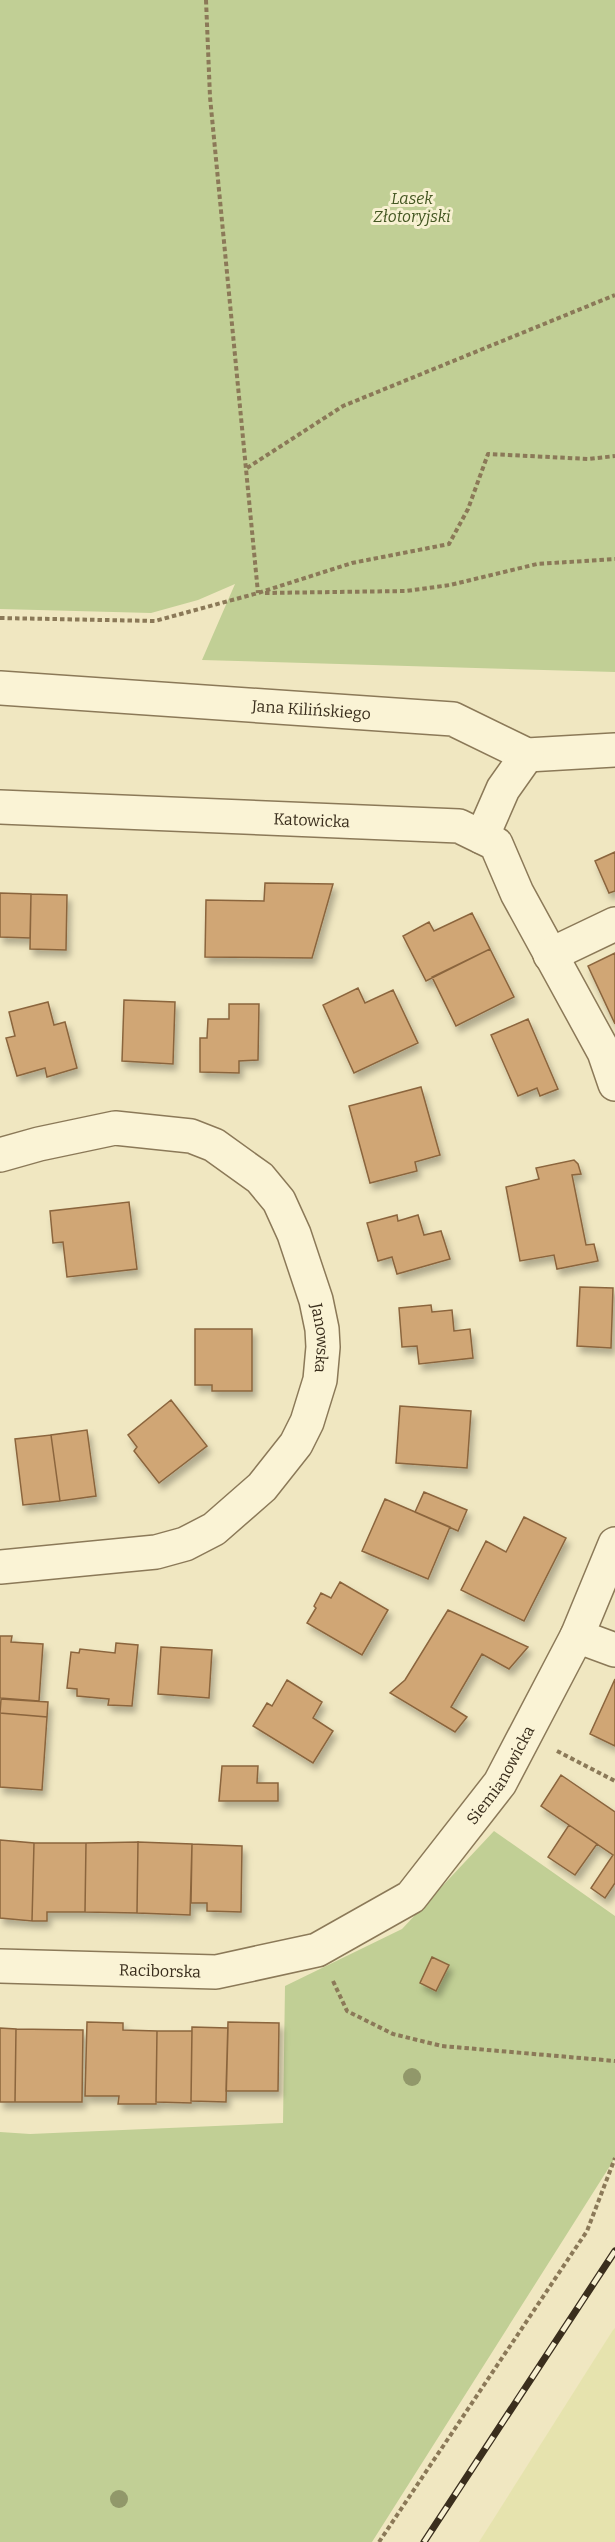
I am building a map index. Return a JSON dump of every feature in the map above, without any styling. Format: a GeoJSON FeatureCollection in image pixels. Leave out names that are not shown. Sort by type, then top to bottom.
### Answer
{"type":"FeatureCollection","features":[{"type":"Feature","properties":{"kind":"street","name":"Jana Kilińskiego"},"geometry":{"type":"LineString","coordinates":[[0,688],[453,719],[527,755],[615,750]]}},
{"type":"Feature","properties":{"kind":"street"},"geometry":{"type":"LineString","coordinates":[[482,837],[503,789],[527,755]]}},
{"type":"Feature","properties":{"kind":"street","name":"Katowicka"},"geometry":{"type":"LineString","coordinates":[[0,807],[459,825],[496,844],[517,893],[550,956]]}},
{"type":"Feature","properties":{"kind":"street"},"geometry":{"type":"LineString","coordinates":[[615,924],[550,956],[610,1050],[615,1084]]}},
{"type":"Feature","properties":{"kind":"street","name":"Janowska"},"geometry":{"type":"LineString","coordinates":[[0,1155],[39,1143],[115,1128],[191,1136],[214,1145],[260,1178],[279,1201],[294,1234],[316,1300],[323,1347],[320,1380],[307,1422],[296,1444],[262,1487],[214,1529],[185,1544],[156,1552],[0,1567]]}},
{"type":"Feature","properties":{"kind":"street","name":"Siemianowicka"},"geometry":{"type":"LineString","coordinates":[[317,1950],[411,1897],[500,1783],[577,1636],[615,1544]]}},
{"type":"Feature","properties":{"kind":"street"},"geometry":{"type":"LineString","coordinates":[[577,1636],[615,1650]]}},
{"type":"Feature","properties":{"kind":"street","name":"Raciborska"},"geometry":{"type":"LineString","coordinates":[[0,1966],[216,1972],[317,1950]]}},
{"type":"Feature","properties":{"kind":"path"},"geometry":{"type":"LineString","coordinates":[[206,0],[210,97],[258,593]]}},
{"type":"Feature","properties":{"kind":"path"},"geometry":{"type":"LineString","coordinates":[[247,468],[343,406],[615,295]]}},
{"type":"Feature","properties":{"kind":"path"},"geometry":{"type":"LineString","coordinates":[[0,618],[155,621],[258,593],[352,563],[449,544],[468,509],[488,454],[589,459],[615,456]]}},
{"type":"Feature","properties":{"kind":"path"},"geometry":{"type":"LineString","coordinates":[[258,593],[406,591],[450,585],[537,564],[615,560]]}},
{"type":"Feature","properties":{"kind":"path"},"geometry":{"type":"LineString","coordinates":[[526,1734],[615,1781]]}},
{"type":"Feature","properties":{"kind":"path"},"geometry":{"type":"LineString","coordinates":[[317,1950],[347,2011],[393,2034],[442,2046],[615,2061]]}},
{"type":"Feature","properties":{"kind":"path"},"geometry":{"type":"LineString","coordinates":[[379,2542],[587,2231],[615,2158]]}},
{"type":"Feature","properties":{"kind":"shaded area"},"geometry":{"type":"Polygon","coordinates":[[[615,2328],[615,2542],[479,2542],[613,2330],[615,2328]]]}},
{"type":"Feature","properties":{"kind":"green space","name":"Lasek Złotoryjski"},"geometry":{"type":"Polygon","coordinates":[[[0,0],[615,0],[615,672],[202,660],[235,584],[198,600],[151,613],[0,609],[0,0]]]}},
{"type":"Feature","properties":{"kind":"green space"},"geometry":{"type":"Polygon","coordinates":[[[494,1831],[615,1916],[615,2158],[372,2542],[0,2542],[0,2132],[30,2134],[283,2123],[285,1986],[402,1929],[494,1831]]]}},
{"type":"Feature","properties":{"kind":"building"},"geometry":{"type":"Polygon","coordinates":[[[615,852],[615,891],[609,893],[595,861],[615,852]]]}},
{"type":"Feature","properties":{"kind":"building"},"geometry":{"type":"Polygon","coordinates":[[[265,883],[333,884],[312,958],[205,957],[206,900],[264,901],[265,883]]]}},
{"type":"Feature","properties":{"kind":"building"},"geometry":{"type":"Polygon","coordinates":[[[0,893],[31,894],[30,938],[0,937],[0,893]]]}},
{"type":"Feature","properties":{"kind":"building"},"geometry":{"type":"Polygon","coordinates":[[[31,894],[67,895],[66,950],[30,949],[31,894]]]}},
{"type":"Feature","properties":{"kind":"building"},"geometry":{"type":"Polygon","coordinates":[[[472,913],[490,949],[426,981],[403,936],[429,922],[434,931],[472,913]]]}},
{"type":"Feature","properties":{"kind":"building"},"geometry":{"type":"Polygon","coordinates":[[[490,949],[514,997],[456,1026],[432,977],[490,949]]]}},
{"type":"Feature","properties":{"kind":"building"},"geometry":{"type":"Polygon","coordinates":[[[615,953],[615,1024],[588,966],[615,953]]]}},
{"type":"Feature","properties":{"kind":"building"},"geometry":{"type":"Polygon","coordinates":[[[358,988],[365,1003],[393,990],[418,1043],[354,1073],[323,1005],[358,988]]]}},
{"type":"Feature","properties":{"kind":"building"},"geometry":{"type":"Polygon","coordinates":[[[124,1000],[175,1002],[173,1064],[122,1061],[124,1000]]]}},
{"type":"Feature","properties":{"kind":"building"},"geometry":{"type":"Polygon","coordinates":[[[48,1002],[54,1025],[65,1022],[77,1068],[47,1077],[45,1068],[17,1076],[6,1038],[15,1036],[9,1012],[48,1002]]]}},
{"type":"Feature","properties":{"kind":"building"},"geometry":{"type":"Polygon","coordinates":[[[229,1004],[259,1004],[258,1060],[239,1061],[239,1073],[200,1072],[200,1038],[207,1038],[208,1019],[229,1019],[229,1004]]]}},
{"type":"Feature","properties":{"kind":"building"},"geometry":{"type":"Polygon","coordinates":[[[528,1019],[558,1089],[540,1096],[537,1088],[518,1096],[491,1035],[528,1019]]]}},
{"type":"Feature","properties":{"kind":"building"},"geometry":{"type":"Polygon","coordinates":[[[421,1087],[440,1155],[415,1162],[417,1171],[370,1183],[349,1106],[421,1087]]]}},
{"type":"Feature","properties":{"kind":"building"},"geometry":{"type":"Polygon","coordinates":[[[574,1160],[581,1174],[572,1175],[586,1245],[594,1244],[598,1261],[557,1269],[554,1255],[520,1261],[506,1187],[539,1179],[536,1168],[574,1160]]]}},
{"type":"Feature","properties":{"kind":"building"},"geometry":{"type":"Polygon","coordinates":[[[129,1202],[137,1269],[67,1277],[63,1242],[53,1243],[50,1211],[129,1202]]]}},
{"type":"Feature","properties":{"kind":"building"},"geometry":{"type":"Polygon","coordinates":[[[397,1215],[398,1221],[418,1215],[424,1235],[441,1231],[450,1259],[397,1274],[392,1257],[378,1261],[367,1223],[397,1215]]]}},
{"type":"Feature","properties":{"kind":"building"},"geometry":{"type":"Polygon","coordinates":[[[580,1287],[613,1288],[611,1348],[577,1346],[580,1287]]]}},
{"type":"Feature","properties":{"kind":"building"},"geometry":{"type":"Polygon","coordinates":[[[431,1305],[432,1312],[452,1310],[454,1331],[470,1329],[473,1358],[419,1364],[417,1346],[402,1347],[399,1308],[431,1305]]]}},
{"type":"Feature","properties":{"kind":"building"},"geometry":{"type":"Polygon","coordinates":[[[195,1329],[252,1329],[252,1391],[212,1391],[212,1385],[195,1385],[195,1329]]]}},
{"type":"Feature","properties":{"kind":"building"},"geometry":{"type":"Polygon","coordinates":[[[171,1400],[207,1446],[159,1483],[134,1451],[137,1447],[128,1435],[171,1400]]]}},
{"type":"Feature","properties":{"kind":"building"},"geometry":{"type":"Polygon","coordinates":[[[400,1406],[471,1411],[467,1468],[396,1463],[400,1406]]]}},
{"type":"Feature","properties":{"kind":"building"},"geometry":{"type":"Polygon","coordinates":[[[87,1430],[96,1496],[60,1501],[51,1435],[87,1430]]]}},
{"type":"Feature","properties":{"kind":"building"},"geometry":{"type":"Polygon","coordinates":[[[51,1435],[60,1501],[23,1505],[15,1439],[51,1435]]]}},
{"type":"Feature","properties":{"kind":"building"},"geometry":{"type":"Polygon","coordinates":[[[424,1492],[467,1510],[458,1531],[415,1512],[424,1492]]]}},
{"type":"Feature","properties":{"kind":"building"},"geometry":{"type":"Polygon","coordinates":[[[385,1499],[450,1527],[428,1579],[362,1551],[385,1499]]]}},
{"type":"Feature","properties":{"kind":"building"},"geometry":{"type":"Polygon","coordinates":[[[524,1517],[566,1538],[524,1621],[461,1590],[486,1541],[506,1552],[524,1517]]]}},
{"type":"Feature","properties":{"kind":"building"},"geometry":{"type":"Polygon","coordinates":[[[340,1582],[388,1610],[362,1655],[307,1623],[316,1608],[314,1606],[321,1593],[331,1598],[340,1582]]]}},
{"type":"Feature","properties":{"kind":"building"},"geometry":{"type":"Polygon","coordinates":[[[448,1610],[528,1647],[509,1669],[482,1654],[451,1707],[467,1717],[455,1732],[390,1693],[405,1680],[448,1610]]]}},
{"type":"Feature","properties":{"kind":"building"},"geometry":{"type":"Polygon","coordinates":[[[0,1636],[12,1636],[11,1642],[43,1644],[39,1701],[0,1698],[0,1636]]]}},
{"type":"Feature","properties":{"kind":"building"},"geometry":{"type":"Polygon","coordinates":[[[116,1643],[138,1645],[132,1706],[108,1705],[109,1699],[77,1696],[77,1689],[67,1688],[71,1652],[79,1653],[80,1649],[115,1653],[116,1643]]]}},
{"type":"Feature","properties":{"kind":"building"},"geometry":{"type":"Polygon","coordinates":[[[161,1647],[212,1650],[209,1698],[158,1694],[161,1647]]]}},
{"type":"Feature","properties":{"kind":"building"},"geometry":{"type":"Polygon","coordinates":[[[615,1679],[615,1746],[590,1734],[615,1679]]]}},
{"type":"Feature","properties":{"kind":"building"},"geometry":{"type":"Polygon","coordinates":[[[287,1680],[322,1702],[313,1718],[333,1731],[313,1763],[253,1726],[267,1703],[272,1706],[287,1680]]]}},
{"type":"Feature","properties":{"kind":"building"},"geometry":{"type":"Polygon","coordinates":[[[1,1699],[48,1702],[47,1717],[0,1713],[1,1699]]]}},
{"type":"Feature","properties":{"kind":"building"},"geometry":{"type":"Polygon","coordinates":[[[0,1713],[47,1717],[42,1790],[0,1787],[0,1713]]]}},
{"type":"Feature","properties":{"kind":"building"},"geometry":{"type":"Polygon","coordinates":[[[222,1766],[258,1766],[257,1783],[278,1783],[278,1801],[219,1801],[222,1766]]]}},
{"type":"Feature","properties":{"kind":"building"},"geometry":{"type":"Polygon","coordinates":[[[561,1775],[615,1812],[615,1883],[605,1898],[591,1888],[613,1855],[541,1806],[561,1775]]]}},
{"type":"Feature","properties":{"kind":"building"},"geometry":{"type":"Polygon","coordinates":[[[569,1825],[597,1844],[575,1875],[548,1857],[569,1825]]]}},
{"type":"Feature","properties":{"kind":"building"},"geometry":{"type":"Polygon","coordinates":[[[0,1840],[34,1843],[32,1921],[0,1918],[0,1840]]]}},
{"type":"Feature","properties":{"kind":"building"},"geometry":{"type":"Polygon","coordinates":[[[138,1842],[137,1913],[85,1912],[86,1843],[138,1842]]]}},
{"type":"Feature","properties":{"kind":"building"},"geometry":{"type":"Polygon","coordinates":[[[138,1842],[192,1844],[190,1915],[137,1913],[138,1842]]]}},
{"type":"Feature","properties":{"kind":"building"},"geometry":{"type":"Polygon","coordinates":[[[34,1843],[86,1843],[85,1912],[47,1912],[47,1921],[32,1921],[34,1843]]]}},
{"type":"Feature","properties":{"kind":"building"},"geometry":{"type":"Polygon","coordinates":[[[192,1844],[242,1846],[241,1912],[207,1911],[207,1903],[191,1903],[192,1844]]]}},
{"type":"Feature","properties":{"kind":"building"},"geometry":{"type":"Polygon","coordinates":[[[432,1957],[449,1965],[436,1991],[420,1983],[432,1957]]]}},
{"type":"Feature","properties":{"kind":"building"},"geometry":{"type":"Polygon","coordinates":[[[87,2022],[123,2023],[123,2030],[157,2031],[156,2104],[118,2104],[119,2096],[85,2096],[87,2022]]]}},
{"type":"Feature","properties":{"kind":"building"},"geometry":{"type":"Polygon","coordinates":[[[228,2022],[279,2023],[278,2091],[226,2091],[228,2022]]]}},
{"type":"Feature","properties":{"kind":"building"},"geometry":{"type":"Polygon","coordinates":[[[192,2027],[228,2028],[226,2102],[191,2101],[192,2027]]]}},
{"type":"Feature","properties":{"kind":"building"},"geometry":{"type":"Polygon","coordinates":[[[0,2028],[16,2029],[15,2102],[0,2102],[0,2028]]]}},
{"type":"Feature","properties":{"kind":"building"},"geometry":{"type":"Polygon","coordinates":[[[16,2029],[83,2030],[82,2102],[15,2102],[16,2029]]]}},
{"type":"Feature","properties":{"kind":"building"},"geometry":{"type":"Polygon","coordinates":[[[157,2031],[192,2031],[191,2103],[156,2102],[157,2031]]]}},
{"type":"Feature","properties":{"kind":"railway"},"geometry":{"type":"LineString","coordinates":[[424,2542],[615,2251]]}}]}
